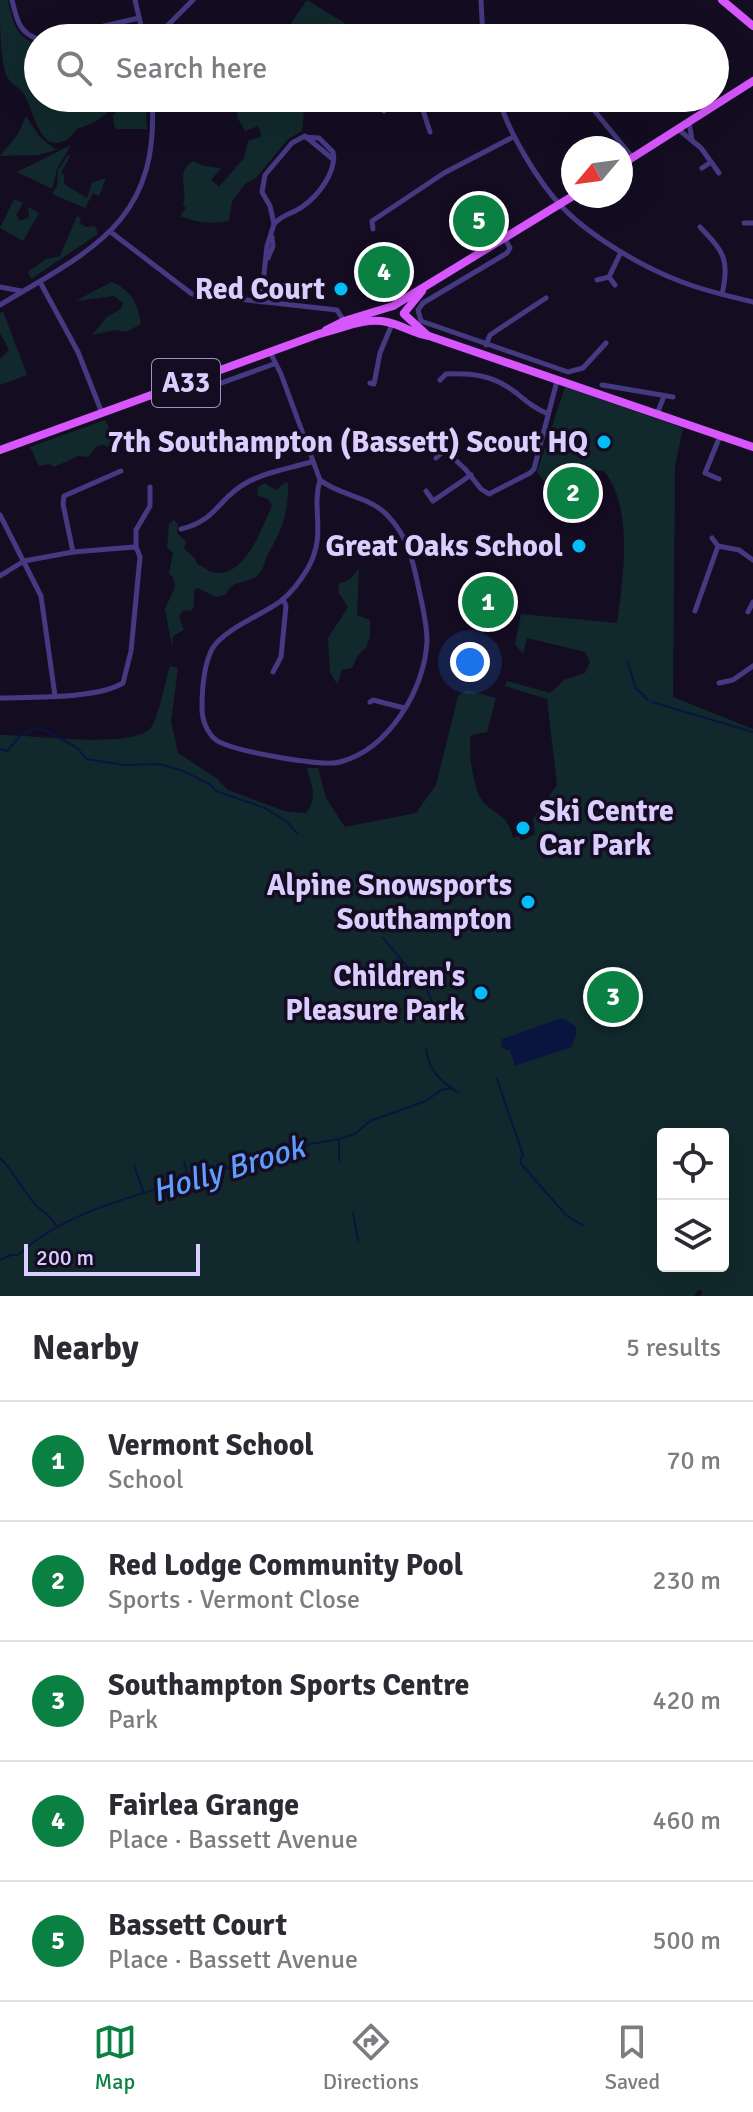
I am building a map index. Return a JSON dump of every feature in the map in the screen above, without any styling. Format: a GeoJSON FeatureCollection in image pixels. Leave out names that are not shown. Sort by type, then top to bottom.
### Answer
{"type":"FeatureCollection","features":[{"type":"Feature","properties":{"kind":"main road"},"geometry":{"type":"LineString","coordinates":[[722,0],[753,26]]}},
{"type":"Feature","properties":{"kind":"main road"},"geometry":{"type":"LineString","coordinates":[[729,96],[753,81]]}},
{"type":"Feature","properties":{"kind":"main road"},"geometry":{"type":"LineString","coordinates":[[633,158],[705,112]]}},
{"type":"Feature","properties":{"kind":"main road","name":"A33"},"geometry":{"type":"LineString","coordinates":[[319,334],[344,321],[392,306],[560,204]]}},
{"type":"Feature","properties":{"kind":"main road","name":"A33"},"geometry":{"type":"LineString","coordinates":[[404,314],[425,287]]}},
{"type":"Feature","properties":{"kind":"main road"},"geometry":{"type":"LineString","coordinates":[[429,336],[401,308],[392,306],[386,316],[393,324],[409,332],[429,336],[753,447]]}},
{"type":"Feature","properties":{"kind":"main road"},"geometry":{"type":"LineString","coordinates":[[393,324],[403,320],[404,314]]}},
{"type":"Feature","properties":{"kind":"main road","name":"A33"},"geometry":{"type":"LineString","coordinates":[[0,450],[319,334],[366,321],[393,324]]}},
{"type":"Feature","properties":{"kind":"street"},"geometry":{"type":"LineString","coordinates":[[12,0],[24,31]]}},
{"type":"Feature","properties":{"kind":"street"},"geometry":{"type":"LineString","coordinates":[[135,0],[141,24]]}},
{"type":"Feature","properties":{"kind":"street"},"geometry":{"type":"LineString","coordinates":[[167,24],[193,0]]}},
{"type":"Feature","properties":{"kind":"street"},"geometry":{"type":"LineString","coordinates":[[481,0],[482,24]]}},
{"type":"Feature","properties":{"kind":"street"},"geometry":{"type":"LineString","coordinates":[[113,24],[139,18]]}},
{"type":"Feature","properties":{"kind":"street"},"geometry":{"type":"LineString","coordinates":[[0,305],[76,260],[112,233],[134,201],[149,164],[154,134],[153,112]]}},
{"type":"Feature","properties":{"kind":"street"},"geometry":{"type":"LineString","coordinates":[[424,112],[430,132]]}},
{"type":"Feature","properties":{"kind":"street"},"geometry":{"type":"LineString","coordinates":[[503,112],[513,137],[560,204],[621,252],[681,282],[753,302]]}},
{"type":"Feature","properties":{"kind":"street"},"geometry":{"type":"LineString","coordinates":[[595,112],[615,136]]}},
{"type":"Feature","properties":{"kind":"street"},"geometry":{"type":"LineString","coordinates":[[689,122],[692,140]]}},
{"type":"Feature","properties":{"kind":"street"},"geometry":{"type":"LineString","coordinates":[[678,129],[692,140],[719,173]]}},
{"type":"Feature","properties":{"kind":"street"},"geometry":{"type":"LineString","coordinates":[[261,302],[267,246],[274,224],[270,206],[262,192],[265,175],[292,143],[305,136],[335,161],[330,175],[304,206],[285,213],[274,224]]}},
{"type":"Feature","properties":{"kind":"street"},"geometry":{"type":"LineString","coordinates":[[373,229],[372,221],[391,207],[473,156],[513,137]]}},
{"type":"Feature","properties":{"kind":"street"},"geometry":{"type":"LineString","coordinates":[[702,168],[711,162]]}},
{"type":"Feature","properties":{"kind":"street"},"geometry":{"type":"LineString","coordinates":[[270,206],[285,213]]}},
{"type":"Feature","properties":{"kind":"street"},"geometry":{"type":"LineString","coordinates":[[744,223],[753,223]]}},
{"type":"Feature","properties":{"kind":"street"},"geometry":{"type":"LineString","coordinates":[[700,227],[726,261],[722,294]]}},
{"type":"Feature","properties":{"kind":"street"},"geometry":{"type":"LineString","coordinates":[[112,233],[192,294],[337,310],[344,321]]}},
{"type":"Feature","properties":{"kind":"street"},"geometry":{"type":"LineString","coordinates":[[505,239],[510,248],[508,252],[423,303],[418,315],[425,324],[573,372],[583,368],[606,343]]}},
{"type":"Feature","properties":{"kind":"street"},"geometry":{"type":"LineString","coordinates":[[609,277],[621,252]]}},
{"type":"Feature","properties":{"kind":"street"},"geometry":{"type":"LineString","coordinates":[[597,280],[609,277]]}},
{"type":"Feature","properties":{"kind":"street"},"geometry":{"type":"LineString","coordinates":[[609,277],[615,285]]}},
{"type":"Feature","properties":{"kind":"street"},"geometry":{"type":"LineString","coordinates":[[40,282],[76,347],[102,413]]}},
{"type":"Feature","properties":{"kind":"street"},"geometry":{"type":"LineString","coordinates":[[0,287],[22,292]]}},
{"type":"Feature","properties":{"kind":"street"},"geometry":{"type":"LineString","coordinates":[[486,345],[490,335],[546,298]]}},
{"type":"Feature","properties":{"kind":"street"},"geometry":{"type":"LineString","coordinates":[[374,384],[380,353],[393,324]]}},
{"type":"Feature","properties":{"kind":"street"},"geometry":{"type":"LineString","coordinates":[[270,352],[320,480],[317,545],[308,568],[283,599],[225,635],[213,647],[207,664],[202,707],[204,724],[213,738],[235,749],[316,762],[339,762],[382,738],[404,708],[418,678],[427,639],[425,616],[409,547],[393,522],[378,507],[320,480]]}},
{"type":"Feature","properties":{"kind":"street"},"geometry":{"type":"LineString","coordinates":[[529,371],[534,359]]}},
{"type":"Feature","properties":{"kind":"street"},"geometry":{"type":"LineString","coordinates":[[174,400],[275,364]]}},
{"type":"Feature","properties":{"kind":"street"},"geometry":{"type":"LineString","coordinates":[[440,380],[446,374],[482,375],[502,384],[548,414]]}},
{"type":"Feature","properties":{"kind":"street"},"geometry":{"type":"LineString","coordinates":[[436,458],[445,450],[489,494],[530,473],[534,469],[557,381]]}},
{"type":"Feature","properties":{"kind":"street"},"geometry":{"type":"LineString","coordinates":[[607,385],[673,397]]}},
{"type":"Feature","properties":{"kind":"street"},"geometry":{"type":"LineString","coordinates":[[657,414],[664,396]]}},
{"type":"Feature","properties":{"kind":"street"},"geometry":{"type":"LineString","coordinates":[[719,479],[702,472],[720,436]]}},
{"type":"Feature","properties":{"kind":"street"},"geometry":{"type":"LineString","coordinates":[[181,529],[210,517],[246,482],[311,462]]}},
{"type":"Feature","properties":{"kind":"street"},"geometry":{"type":"LineString","coordinates":[[73,552],[64,496],[121,471]]}},
{"type":"Feature","properties":{"kind":"street"},"geometry":{"type":"LineString","coordinates":[[426,491],[433,501],[471,475]]}},
{"type":"Feature","properties":{"kind":"street"},"geometry":{"type":"LineString","coordinates":[[0,698],[55,696],[111,689],[125,680],[131,651],[140,557],[133,530],[149,511],[150,487]]}},
{"type":"Feature","properties":{"kind":"street"},"geometry":{"type":"LineString","coordinates":[[0,515],[41,596],[55,696]]}},
{"type":"Feature","properties":{"kind":"street"},"geometry":{"type":"LineString","coordinates":[[712,538],[718,546],[739,550],[753,560]]}},
{"type":"Feature","properties":{"kind":"street"},"geometry":{"type":"LineString","coordinates":[[695,611],[718,546]]}},
{"type":"Feature","properties":{"kind":"street"},"geometry":{"type":"LineString","coordinates":[[0,576],[24,561],[73,552],[136,547]]}},
{"type":"Feature","properties":{"kind":"street"},"geometry":{"type":"LineString","coordinates":[[273,672],[281,657],[286,606],[283,599]]}},
{"type":"Feature","properties":{"kind":"street"},"geometry":{"type":"LineString","coordinates":[[748,612],[753,602]]}},
{"type":"Feature","properties":{"kind":"street"},"geometry":{"type":"LineString","coordinates":[[719,683],[733,680],[753,666]]}},
{"type":"Feature","properties":{"kind":"street"},"geometry":{"type":"LineString","coordinates":[[370,702],[404,708]]}},
{"type":"Feature","properties":{"kind":"green space"},"geometry":{"type":"Polygon","coordinates":[[[0,0],[8,0],[14,22],[24,38],[24,95],[6,75],[1,49],[0,0]]]}},
{"type":"Feature","properties":{"kind":"green space"},"geometry":{"type":"Polygon","coordinates":[[[307,0],[346,24],[291,24],[307,0]]]}},
{"type":"Feature","properties":{"kind":"green space"},"geometry":{"type":"Polygon","coordinates":[[[31,112],[108,112],[58,143],[49,142],[31,112]]]}},
{"type":"Feature","properties":{"kind":"green space"},"geometry":{"type":"Polygon","coordinates":[[[117,112],[146,112],[147,129],[117,129],[113,115],[117,112]]]}},
{"type":"Feature","properties":{"kind":"green space"},"geometry":{"type":"Polygon","coordinates":[[[237,112],[304,112],[302,131],[288,139],[256,178],[246,183],[232,201],[229,221],[204,222],[180,216],[186,208],[183,205],[183,176],[187,166],[193,161],[221,168],[211,180],[219,187],[244,158],[248,141],[262,136],[258,126],[245,131],[237,112]]]}},
{"type":"Feature","properties":{"kind":"green space"},"geometry":{"type":"Polygon","coordinates":[[[26,116],[39,136],[56,150],[38,155],[0,156],[18,134],[26,116]]]}},
{"type":"Feature","properties":{"kind":"green space"},"geometry":{"type":"Polygon","coordinates":[[[71,145],[57,169],[52,189],[17,172],[71,145]]]}},
{"type":"Feature","properties":{"kind":"green space"},"geometry":{"type":"Polygon","coordinates":[[[68,155],[61,173],[64,184],[87,198],[92,183],[106,178],[99,196],[93,193],[85,208],[52,194],[57,186],[58,170],[68,155]]]}},
{"type":"Feature","properties":{"kind":"green space"},"geometry":{"type":"Polygon","coordinates":[[[14,199],[23,203],[16,215],[20,221],[29,217],[28,207],[39,213],[23,241],[0,228],[14,199]]]}},
{"type":"Feature","properties":{"kind":"green space"},"geometry":{"type":"Polygon","coordinates":[[[77,216],[81,218],[79,223],[86,227],[95,226],[98,234],[31,279],[28,272],[46,259],[60,256],[77,216]]]}},
{"type":"Feature","properties":{"kind":"green space"},"geometry":{"type":"Polygon","coordinates":[[[111,282],[132,298],[141,324],[126,332],[116,330],[92,335],[107,317],[121,309],[123,303],[114,296],[76,301],[111,282]]]}},
{"type":"Feature","properties":{"kind":"green space"},"geometry":{"type":"Polygon","coordinates":[[[3,311],[27,375],[0,385],[0,359],[9,350],[0,333],[0,313],[3,311]]]}},
{"type":"Feature","properties":{"kind":"green space"},"geometry":{"type":"Polygon","coordinates":[[[565,387],[683,428],[675,466],[673,697],[753,729],[753,1296],[700,1296],[703,1291],[698,1290],[694,1296],[0,1296],[0,735],[105,740],[142,734],[155,720],[170,666],[178,668],[171,722],[178,753],[216,778],[228,790],[284,811],[306,813],[313,797],[307,768],[318,768],[326,798],[345,827],[416,813],[436,785],[458,696],[467,690],[496,698],[487,732],[471,735],[472,771],[477,791],[485,804],[506,821],[513,838],[519,836],[521,841],[535,834],[533,819],[557,785],[547,699],[505,686],[507,681],[550,693],[564,680],[585,673],[590,662],[585,652],[527,638],[523,654],[515,644],[521,614],[617,623],[623,565],[620,504],[604,471],[580,468],[545,482],[537,472],[565,387]]]}},
{"type":"Feature","properties":{"kind":"green space"},"geometry":{"type":"Polygon","coordinates":[[[105,420],[118,446],[97,446],[88,457],[78,456],[54,467],[50,464],[39,466],[30,447],[105,420]]]}},
{"type":"Feature","properties":{"kind":"green space"},"geometry":{"type":"Polygon","coordinates":[[[286,482],[288,493],[284,520],[260,572],[216,597],[198,588],[194,590],[194,606],[191,611],[184,610],[179,616],[184,630],[173,636],[172,647],[165,609],[175,587],[169,574],[173,553],[167,548],[169,524],[174,520],[178,524],[177,533],[186,542],[184,549],[195,558],[197,564],[214,572],[230,571],[246,557],[272,506],[268,499],[257,495],[258,487],[264,483],[276,490],[286,482]]]}},
{"type":"Feature","properties":{"kind":"green space"},"geometry":{"type":"Polygon","coordinates":[[[359,569],[357,615],[370,620],[370,637],[352,668],[342,670],[337,684],[330,672],[328,638],[348,607],[338,592],[339,584],[350,579],[359,569]]]}},
{"type":"Feature","properties":{"kind":"water"},"geometry":{"type":"Polygon","coordinates":[[[562,1018],[575,1026],[577,1032],[572,1047],[515,1066],[510,1051],[501,1047],[502,1039],[562,1018]]]}},
{"type":"Feature","properties":{"kind":"waterway"},"geometry":{"type":"LineString","coordinates":[[628,662],[635,687],[648,700]]}},
{"type":"Feature","properties":{"kind":"waterway"},"geometry":{"type":"LineString","coordinates":[[652,702],[753,732]]}},
{"type":"Feature","properties":{"kind":"waterway"},"geometry":{"type":"LineString","coordinates":[[0,749],[7,751],[22,734],[33,729],[44,730],[76,747],[87,759],[125,765],[160,764],[183,771],[216,791],[265,808],[287,822],[298,834]]}},
{"type":"Feature","properties":{"kind":"waterway"},"geometry":{"type":"LineString","coordinates":[[383,938],[427,989],[432,1002]]}},
{"type":"Feature","properties":{"kind":"waterway"},"geometry":{"type":"LineString","coordinates":[[426,1048],[429,1063],[436,1074],[459,1093]]}},
{"type":"Feature","properties":{"kind":"waterway"},"geometry":{"type":"LineString","coordinates":[[497,1079],[523,1155],[520,1160],[522,1165],[567,1216],[584,1226]]}},
{"type":"Feature","properties":{"kind":"waterway","name":"Holly Brook"},"geometry":{"type":"LineString","coordinates":[[0,1260],[18,1255],[58,1226],[104,1206],[215,1173],[247,1160],[283,1159],[311,1144],[355,1134],[370,1121],[426,1101],[441,1090],[451,1088]]}},
{"type":"Feature","properties":{"kind":"waterway"},"geometry":{"type":"LineString","coordinates":[[339,1139],[339,1161]]}},
{"type":"Feature","properties":{"kind":"waterway"},"geometry":{"type":"LineString","coordinates":[[0,1158],[34,1203],[57,1227]]}},
{"type":"Feature","properties":{"kind":"waterway"},"geometry":{"type":"LineString","coordinates":[[184,1162],[189,1179]]}},
{"type":"Feature","properties":{"kind":"waterway"},"geometry":{"type":"LineString","coordinates":[[134,1165],[144,1194]]}},
{"type":"Feature","properties":{"kind":"waterway"},"geometry":{"type":"LineString","coordinates":[[164,1187],[166,1197]]}},
{"type":"Feature","properties":{"kind":"waterway"},"geometry":{"type":"LineString","coordinates":[[353,1213],[358,1241]]}},
{"type":"Feature","properties":{"kind":"place","name":"Bassett Court"},"geometry":{"type":"Point","coordinates":[479,221]}},
{"type":"Feature","properties":{"kind":"place","name":"Fairlea Grange"},"geometry":{"type":"Point","coordinates":[384,272]}},
{"type":"Feature","properties":{"kind":"place","name":"Red Court"},"geometry":{"type":"Point","coordinates":[341,289]}},
{"type":"Feature","properties":{"kind":"place","name":"7th Southampton (Bassett) Scout HQ"},"geometry":{"type":"Point","coordinates":[604,442]}},
{"type":"Feature","properties":{"kind":"place","name":"Red Lodge Community Pool"},"geometry":{"type":"Point","coordinates":[573,493]}},
{"type":"Feature","properties":{"kind":"place","name":"Great Oaks School"},"geometry":{"type":"Point","coordinates":[579,546]}},
{"type":"Feature","properties":{"kind":"place","name":"Vermont School"},"geometry":{"type":"Point","coordinates":[488,602]}},
{"type":"Feature","properties":{"kind":"place","name":"Ski Centre Car Park"},"geometry":{"type":"Point","coordinates":[523,828]}},
{"type":"Feature","properties":{"kind":"place","name":"Alpine Snowsports Southampton"},"geometry":{"type":"Point","coordinates":[528,902]}},
{"type":"Feature","properties":{"kind":"place","name":"Children's Pleasure Park"},"geometry":{"type":"Point","coordinates":[481,993]}},
{"type":"Feature","properties":{"kind":"place","name":"Southampton Sports Centre"},"geometry":{"type":"Point","coordinates":[613,997]}}]}
